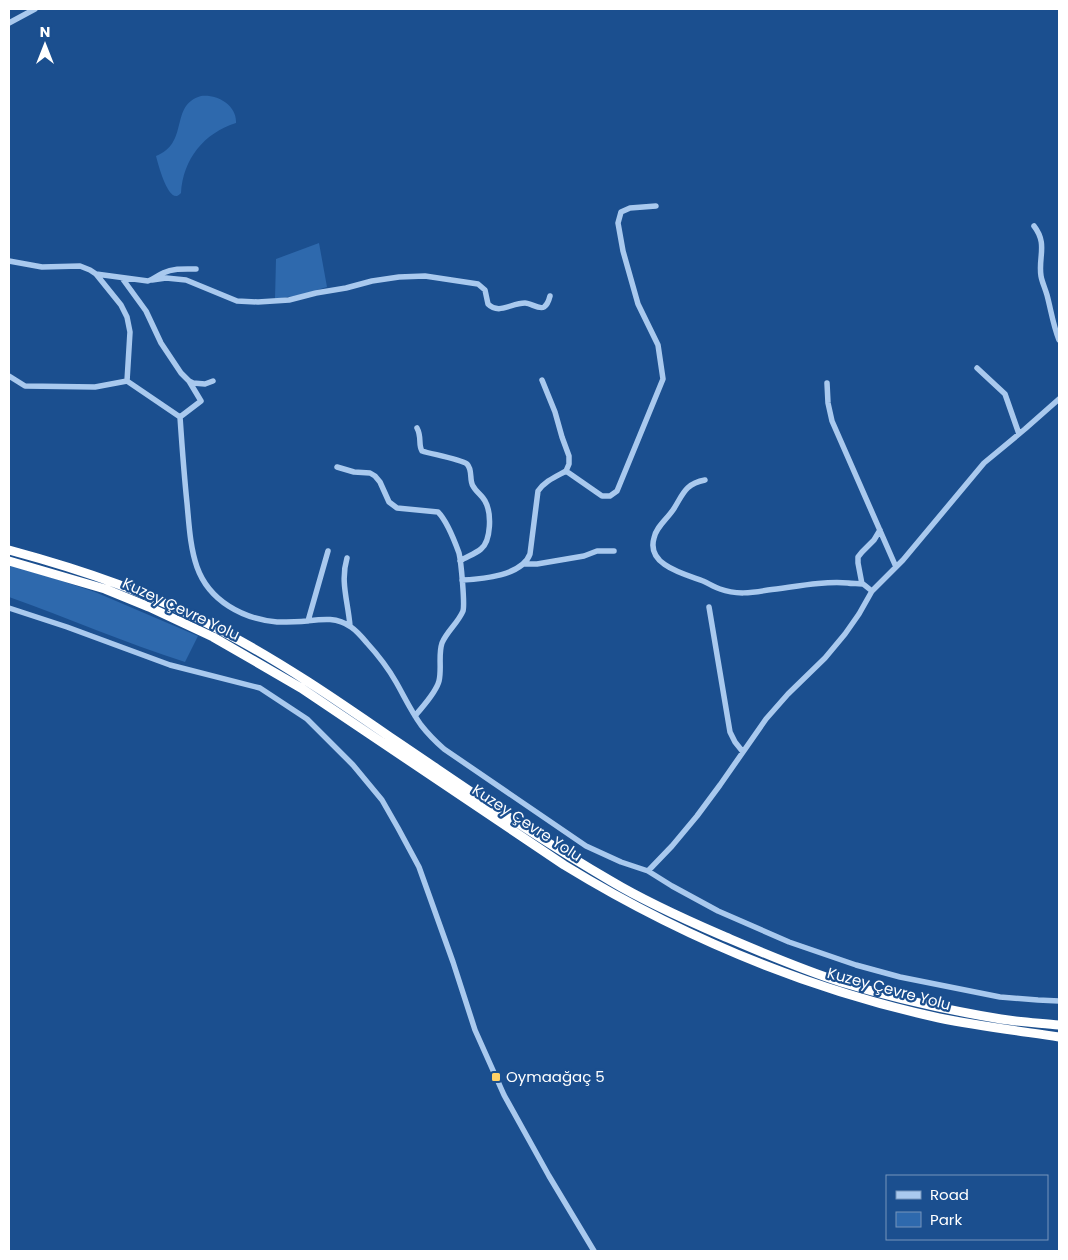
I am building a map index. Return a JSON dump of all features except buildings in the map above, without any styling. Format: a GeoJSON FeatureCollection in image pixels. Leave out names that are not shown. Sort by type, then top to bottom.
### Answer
{"type":"FeatureCollection","features":[{"type":"Feature","properties":{"kind":"highway","name":"Kuzey Çevre Yolu"},"geometry":{"type":"LineString","coordinates":[[9,550],[110,580],[219,629],[305,679],[567,854],[634,894],[693,923],[770,956],[840,982],[940,1007],[1003,1019],[1059,1025]]}},
{"type":"Feature","properties":{"kind":"highway","name":"Kuzey Çevre Yolu"},"geometry":{"type":"LineString","coordinates":[[9,561],[105,589],[213,637],[301,688],[600,888],[684,931],[766,966],[838,991],[939,1018],[1059,1038]]}},
{"type":"Feature","properties":{"kind":"street"},"geometry":{"type":"LineString","coordinates":[[9,23],[35,9]]}},
{"type":"Feature","properties":{"kind":"street"},"geometry":{"type":"LineString","coordinates":[[566,471],[602,496],[616,494],[663,379],[658,345],[638,304],[623,251],[618,223],[621,212],[630,208],[656,206]]}},
{"type":"Feature","properties":{"kind":"street"},"geometry":{"type":"LineString","coordinates":[[1034,226],[1042,242],[1041,277],[1052,321],[1059,340]]}},
{"type":"Feature","properties":{"kind":"street"},"geometry":{"type":"LineString","coordinates":[[9,261],[42,267],[80,266],[96,274],[121,305],[127,317],[130,332],[127,381]]}},
{"type":"Feature","properties":{"kind":"street"},"geometry":{"type":"LineString","coordinates":[[152,280],[162,273],[172,270],[196,269]]}},
{"type":"Feature","properties":{"kind":"street"},"geometry":{"type":"LineString","coordinates":[[96,274],[148,281],[173,278],[186,280],[237,301],[248,302],[290,300],[386,278],[425,276],[478,284],[485,290],[488,304],[496,309],[525,303],[542,307],[546,305],[550,296]]}},
{"type":"Feature","properties":{"kind":"street"},"geometry":{"type":"LineString","coordinates":[[122,278],[146,311],[161,342],[201,401],[180,416]]}},
{"type":"Feature","properties":{"kind":"street"},"geometry":{"type":"LineString","coordinates":[[977,368],[1005,394],[1019,434]]}},
{"type":"Feature","properties":{"kind":"street"},"geometry":{"type":"LineString","coordinates":[[9,376],[26,386],[95,387],[127,381],[180,416]]}},
{"type":"Feature","properties":{"kind":"street"},"geometry":{"type":"LineString","coordinates":[[462,580],[499,575],[515,570],[527,560],[530,554],[538,491],[548,481],[566,471],[569,464],[569,456],[555,412],[542,380]]}},
{"type":"Feature","properties":{"kind":"street"},"geometry":{"type":"LineString","coordinates":[[189,381],[201,384],[213,381]]}},
{"type":"Feature","properties":{"kind":"street"},"geometry":{"type":"LineString","coordinates":[[827,383],[828,403],[832,421],[896,567]]}},
{"type":"Feature","properties":{"kind":"street"},"geometry":{"type":"LineString","coordinates":[[648,871],[697,816],[756,732],[777,706],[825,658],[845,634],[872,591],[896,567],[984,463],[1059,399]]}},
{"type":"Feature","properties":{"kind":"street"},"geometry":{"type":"LineString","coordinates":[[180,416],[183,467],[196,562],[203,579],[219,598],[232,608],[259,619],[277,622],[329,619],[340,621],[350,626],[387,667],[415,716],[426,731],[444,749],[576,840],[607,857],[648,871],[734,918],[834,959],[900,977],[982,994],[1019,999],[1059,1001]]}},
{"type":"Feature","properties":{"kind":"street"},"geometry":{"type":"LineString","coordinates":[[416,428],[420,436],[420,448],[422,451],[462,462],[468,466],[472,485],[487,505],[489,528],[486,543],[480,550],[460,561]]}},
{"type":"Feature","properties":{"kind":"street"},"geometry":{"type":"LineString","coordinates":[[337,467],[359,473],[370,473],[375,476],[380,482],[389,502],[397,508],[438,512],[459,555],[464,606],[459,619],[447,633],[442,643],[438,684],[415,716]]}},
{"type":"Feature","properties":{"kind":"street"},"geometry":{"type":"LineString","coordinates":[[704,480],[685,490],[671,513],[655,533],[653,549],[659,560],[664,564],[719,589],[740,594],[835,582],[862,584],[872,591]]}},
{"type":"Feature","properties":{"kind":"street"},"geometry":{"type":"LineString","coordinates":[[862,584],[858,557],[874,540],[880,530]]}},
{"type":"Feature","properties":{"kind":"street"},"geometry":{"type":"LineString","coordinates":[[523,564],[537,564],[584,556],[597,551],[614,551]]}},
{"type":"Feature","properties":{"kind":"street"},"geometry":{"type":"LineString","coordinates":[[308,621],[328,552]]}},
{"type":"Feature","properties":{"kind":"street"},"geometry":{"type":"LineString","coordinates":[[347,558],[344,570],[344,585],[350,626]]}},
{"type":"Feature","properties":{"kind":"street"},"geometry":{"type":"LineString","coordinates":[[709,607],[730,732],[743,752]]}},
{"type":"Feature","properties":{"kind":"street"},"geometry":{"type":"LineString","coordinates":[[9,608],[170,665],[260,688],[307,720],[353,765],[382,800],[419,867],[475,1030],[504,1095],[594,1251]]}},
{"type":"Feature","properties":{"kind":"green space"},"geometry":{"type":"Polygon","coordinates":[[[201,96],[213,97],[225,102],[233,111],[236,123],[214,133],[197,149],[186,169],[181,193],[177,196],[173,195],[166,186],[156,156],[166,150],[173,142],[185,107],[191,101],[201,96]]]}},
{"type":"Feature","properties":{"kind":"green space"},"geometry":{"type":"Polygon","coordinates":[[[319,243],[327,287],[300,295],[275,299],[276,259],[319,243]]]}},
{"type":"Feature","properties":{"kind":"green space"},"geometry":{"type":"Polygon","coordinates":[[[9,565],[95,592],[198,636],[185,662],[119,639],[9,597],[9,565]]]}},
{"type":"Feature","properties":{"kind":"place","name":"Oymaağaç 5"},"geometry":{"type":"Point","coordinates":[496,1077]}}]}
